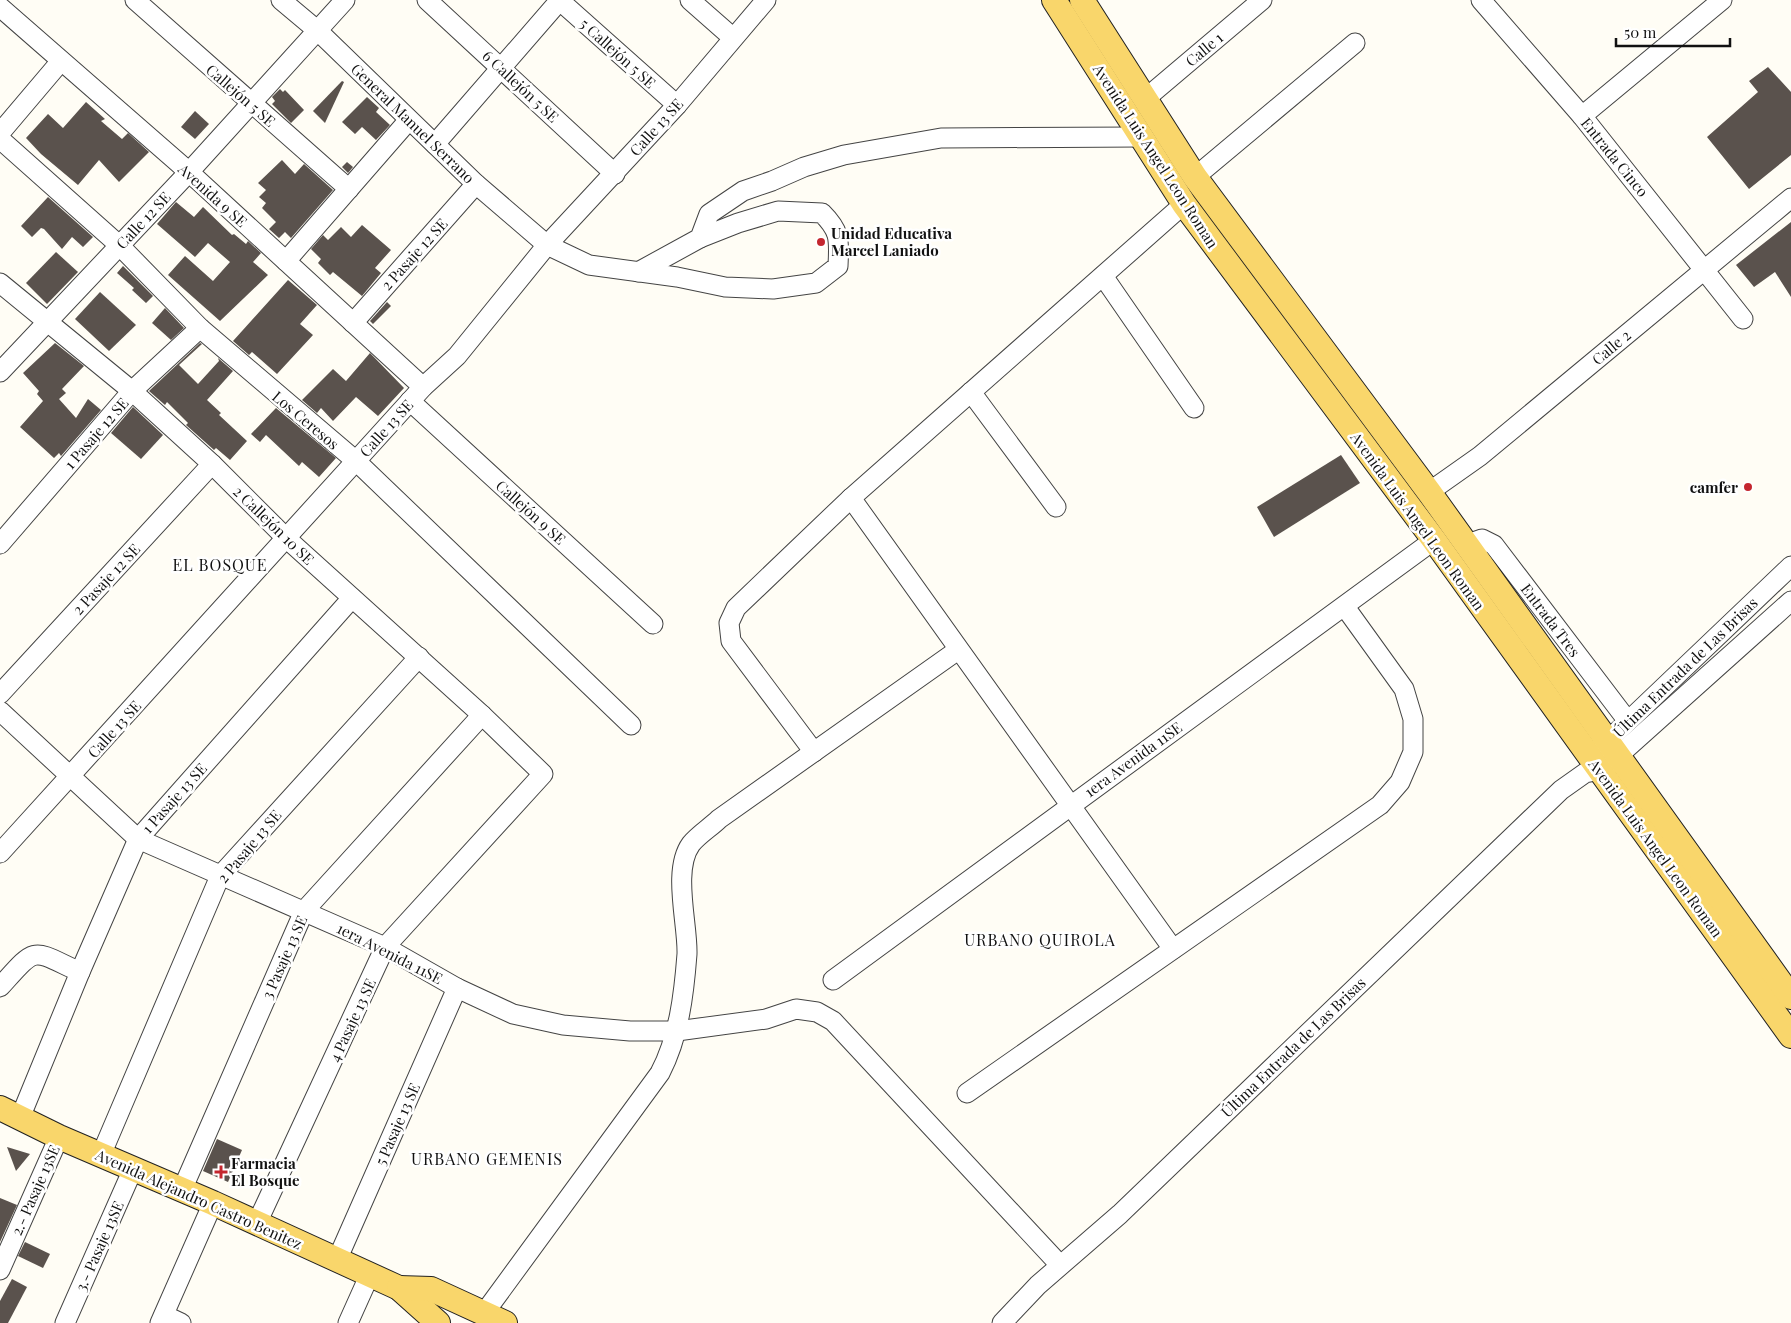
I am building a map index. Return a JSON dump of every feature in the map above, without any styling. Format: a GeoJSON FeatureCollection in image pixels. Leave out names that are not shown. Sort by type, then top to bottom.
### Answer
{"type":"FeatureCollection","features":[{"type":"Feature","properties":{"kind":"main road","name":"Avenida Luis Angel Leon Roman"},"geometry":{"type":"LineString","coordinates":[[1054,0],[1184,204],[1600,760],[1791,1036]]}},
{"type":"Feature","properties":{"kind":"main road","name":"Avenida Luis Angel Leon Roman"},"geometry":{"type":"LineString","coordinates":[[1082,0],[1195,177],[1428,492],[1465,545],[1600,760],[1694,859],[1791,997]]}},
{"type":"Feature","properties":{"kind":"main road","name":"Avenida Alejandro Castro Benitez"},"geometry":{"type":"LineString","coordinates":[[10,1113],[58,1137],[213,1203],[399,1288],[438,1323]]}},
{"type":"Feature","properties":{"kind":"main road","name":"Avenida Alejandro Castro Benitez"},"geometry":{"type":"LineString","coordinates":[[399,1288],[431,1288],[495,1318]]}},
{"type":"Feature","properties":{"kind":"street","name":"Callejón 5 SE"},"geometry":{"type":"LineString","coordinates":[[135,0],[349,189]]}},
{"type":"Feature","properties":{"kind":"street","name":"General Manuel Serrano"},"geometry":{"type":"LineString","coordinates":[[281,0],[318,31],[408,121],[476,184],[547,245],[589,265],[725,287],[773,289],[816,283],[838,266],[839,243],[835,226],[822,213],[778,211],[738,223],[700,238]]}},
{"type":"Feature","properties":{"kind":"street","name":"Calle 12 SE"},"geometry":{"type":"LineString","coordinates":[[2,366],[46,323],[189,172],[345,0]]}},
{"type":"Feature","properties":{"kind":"street","name":"6 Callejón 5 SE"},"geometry":{"type":"LineString","coordinates":[[427,0],[615,174]]}},
{"type":"Feature","properties":{"kind":"street"},"geometry":{"type":"LineString","coordinates":[[435,144],[559,0]]}},
{"type":"Feature","properties":{"kind":"street","name":"5 Callejón 5 SE"},"geometry":{"type":"LineString","coordinates":[[559,0],[676,105]]}},
{"type":"Feature","properties":{"kind":"street"},"geometry":{"type":"LineString","coordinates":[[690,0],[732,37]]}},
{"type":"Feature","properties":{"kind":"street","name":"Calle 13 SE"},"geometry":{"type":"LineString","coordinates":[[0,852],[410,401],[457,356],[547,245],[615,174],[766,0]]}},
{"type":"Feature","properties":{"kind":"street","name":"Calle 1"},"geometry":{"type":"LineString","coordinates":[[1145,99],[1262,0]]}},
{"type":"Feature","properties":{"kind":"street","name":"Entrada Cinco"},"geometry":{"type":"LineString","coordinates":[[1480,0],[1582,116],[1706,269],[1743,319]]}},
{"type":"Feature","properties":{"kind":"street"},"geometry":{"type":"LineString","coordinates":[[1582,116],[1722,0]]}},
{"type":"Feature","properties":{"kind":"street","name":"Avenida 9 SE"},"geometry":{"type":"LineString","coordinates":[[0,7],[189,172],[423,387]]}},
{"type":"Feature","properties":{"kind":"street"},"geometry":{"type":"LineString","coordinates":[[1195,177],[1355,43]]}},
{"type":"Feature","properties":{"kind":"street"},"geometry":{"type":"LineString","coordinates":[[0,133],[61,61]]}},
{"type":"Feature","properties":{"kind":"street"},"geometry":{"type":"LineString","coordinates":[[286,261],[408,121]]}},
{"type":"Feature","properties":{"kind":"street"},"geometry":{"type":"LineString","coordinates":[[638,272],[700,238],[709,214],[743,191],[804,167],[844,155],[941,138],[1141,137]]}},
{"type":"Feature","properties":{"kind":"street","name":"Los Ceresos"},"geometry":{"type":"LineString","coordinates":[[0,139],[119,245],[200,328],[356,461],[632,725]]}},
{"type":"Feature","properties":{"kind":"street","name":"2 Pasaje 12 SE"},"geometry":{"type":"LineString","coordinates":[[353,323],[476,184]]}},
{"type":"Feature","properties":{"kind":"street","name":"Calle 2"},"geometry":{"type":"LineString","coordinates":[[1428,492],[1480,456],[1791,198]]}},
{"type":"Feature","properties":{"kind":"street"},"geometry":{"type":"LineString","coordinates":[[814,752],[731,641],[729,623],[736,608],[851,498],[1184,204]]}},
{"type":"Feature","properties":{"kind":"street"},"geometry":{"type":"LineString","coordinates":[[1103,276],[1194,408]]}},
{"type":"Feature","properties":{"kind":"street","name":"2 Callejón 10 SE"},"geometry":{"type":"LineString","coordinates":[[0,283],[46,323],[132,391],[212,464],[286,538],[482,714],[543,774]]}},
{"type":"Feature","properties":{"kind":"street","name":"1 Pasaje 12 SE"},"geometry":{"type":"LineString","coordinates":[[0,544],[132,391],[200,328]]}},
{"type":"Feature","properties":{"kind":"street"},"geometry":{"type":"LineString","coordinates":[[971,392],[1056,507]]}},
{"type":"Feature","properties":{"kind":"street","name":"Callejón 9 SE"},"geometry":{"type":"LineString","coordinates":[[410,401],[653,624]]}},
{"type":"Feature","properties":{"kind":"street","name":"2 Pasaje 12 SE"},"geometry":{"type":"LineString","coordinates":[[0,694],[212,464]]}},
{"type":"Feature","properties":{"kind":"street"},"geometry":{"type":"LineString","coordinates":[[851,498],[1173,949]]}},
{"type":"Feature","properties":{"kind":"street","name":"Entrada Tres"},"geometry":{"type":"LineString","coordinates":[[1465,545],[1482,539],[1494,545],[1628,720]]}},
{"type":"Feature","properties":{"kind":"street","name":"1era Avenida 11SE"},"geometry":{"type":"LineString","coordinates":[[833,980],[1070,804],[1345,607],[1434,540]]}},
{"type":"Feature","properties":{"kind":"street","name":"Última Entrada de Las Brisas"},"geometry":{"type":"LineString","coordinates":[[1600,760],[1628,720],[1791,566]]}},
{"type":"Feature","properties":{"kind":"street","name":"1 Pasaje 13 SE"},"geometry":{"type":"LineString","coordinates":[[10,1113],[80,972],[138,838],[352,598]]}},
{"type":"Feature","properties":{"kind":"street","name":"Última Entrada de Las Brisas"},"geometry":{"type":"LineString","coordinates":[[1002,1323],[1038,1285],[1127,1207],[1561,790],[1600,760],[1791,601]]}},
{"type":"Feature","properties":{"kind":"street"},"geometry":{"type":"LineString","coordinates":[[967,1093],[1380,805],[1400,782],[1413,752],[1413,718],[1404,689],[1345,607]]}},
{"type":"Feature","properties":{"kind":"street"},"geometry":{"type":"LineString","coordinates":[[495,1318],[660,1073],[671,1053],[677,1031],[687,953],[683,881],[684,861],[691,844],[719,819],[958,650]]}},
{"type":"Feature","properties":{"kind":"street","name":"2 Pasaje 13 SE"},"geometry":{"type":"LineString","coordinates":[[101,1155],[220,876],[419,657]]}},
{"type":"Feature","properties":{"kind":"street","name":"1era Avenida 11SE"},"geometry":{"type":"LineString","coordinates":[[0,711],[138,838],[220,876],[385,947],[457,988],[513,1014],[563,1025],[630,1031],[677,1031],[766,1018],[796,1009],[817,1012],[833,1021],[1060,1265]]}},
{"type":"Feature","properties":{"kind":"street","name":"3 Pasaje 13 SE"},"geometry":{"type":"LineString","coordinates":[[182,1190],[304,911],[482,714]]}},
{"type":"Feature","properties":{"kind":"street","name":"4 Pasaje 13 SE"},"geometry":{"type":"LineString","coordinates":[[258,1223],[385,947],[543,774]]}},
{"type":"Feature","properties":{"kind":"street"},"geometry":{"type":"LineString","coordinates":[[0,987],[26,958],[33,954],[41,954],[80,972]]}},
{"type":"Feature","properties":{"kind":"street","name":"5 Pasaje 13 SE"},"geometry":{"type":"LineString","coordinates":[[337,1260],[457,988]]}},
{"type":"Feature","properties":{"kind":"street","name":"2.- Pasaje 13SE"},"geometry":{"type":"LineString","coordinates":[[0,1270],[58,1137]]}},
{"type":"Feature","properties":{"kind":"street","name":"3.- Pasaje 13SE"},"geometry":{"type":"LineString","coordinates":[[65,1323],[132,1169]]}},
{"type":"Feature","properties":{"kind":"street"},"geometry":{"type":"LineString","coordinates":[[181,1323],[162,1319],[213,1203]]}},
{"type":"Feature","properties":{"kind":"street"},"geometry":{"type":"LineString","coordinates":[[348,1323],[370,1274]]}},
{"type":"Feature","properties":{"kind":"building"},"geometry":{"type":"Polygon","coordinates":[[[1768,67],[1791,92],[1791,155],[1749,189],[1707,137],[1758,92],[1749,81],[1768,67]]]}},
{"type":"Feature","properties":{"kind":"building"},"geometry":{"type":"Polygon","coordinates":[[[342,81],[344,82],[325,123],[313,111],[342,81]]]}},
{"type":"Feature","properties":{"kind":"building"},"geometry":{"type":"Polygon","coordinates":[[[280,89],[283,92],[285,90],[304,110],[291,123],[272,104],[275,101],[272,97],[280,89]]]}},
{"type":"Feature","properties":{"kind":"building"},"geometry":{"type":"Polygon","coordinates":[[[367,97],[379,108],[376,112],[390,125],[376,140],[362,127],[355,134],[342,122],[367,97]]]}},
{"type":"Feature","properties":{"kind":"building"},"geometry":{"type":"Polygon","coordinates":[[[86,102],[105,119],[101,121],[122,139],[128,133],[149,152],[119,182],[99,160],[78,185],[41,154],[26,138],[48,114],[63,128],[86,102]]]}},
{"type":"Feature","properties":{"kind":"building"},"geometry":{"type":"Polygon","coordinates":[[[195,111],[209,124],[195,139],[181,127],[195,111]]]}},
{"type":"Feature","properties":{"kind":"building"},"geometry":{"type":"Polygon","coordinates":[[[282,160],[295,174],[304,164],[333,190],[291,238],[285,232],[279,238],[269,229],[276,222],[262,208],[266,203],[259,197],[266,190],[258,183],[282,160]]]}},
{"type":"Feature","properties":{"kind":"building"},"geometry":{"type":"Polygon","coordinates":[[[347,162],[353,167],[348,173],[342,167],[347,162]]]}},
{"type":"Feature","properties":{"kind":"building"},"geometry":{"type":"Polygon","coordinates":[[[48,197],[93,237],[83,247],[72,237],[62,249],[44,229],[41,228],[32,237],[21,226],[48,197]]]}},
{"type":"Feature","properties":{"kind":"building"},"geometry":{"type":"Polygon","coordinates":[[[176,202],[194,217],[203,207],[232,235],[234,234],[246,244],[248,241],[261,253],[253,262],[268,275],[220,321],[168,275],[185,256],[213,281],[230,262],[208,243],[195,257],[157,224],[176,202]]]}},
{"type":"Feature","properties":{"kind":"building"},"geometry":{"type":"Polygon","coordinates":[[[1791,222],[1791,297],[1775,272],[1754,287],[1736,265],[1791,222]]]}},
{"type":"Feature","properties":{"kind":"building"},"geometry":{"type":"Polygon","coordinates":[[[362,225],[391,250],[375,268],[381,273],[362,296],[333,272],[330,275],[318,263],[321,259],[311,249],[323,235],[328,240],[341,227],[351,237],[362,225]]]}},
{"type":"Feature","properties":{"kind":"building"},"geometry":{"type":"Polygon","coordinates":[[[56,252],[78,272],[47,304],[26,283],[56,252]]]}},
{"type":"Feature","properties":{"kind":"building"},"geometry":{"type":"Polygon","coordinates":[[[123,266],[153,296],[146,303],[132,290],[134,288],[117,273],[123,266]]]}},
{"type":"Feature","properties":{"kind":"building"},"geometry":{"type":"Polygon","coordinates":[[[288,280],[317,305],[300,324],[313,335],[277,374],[252,352],[249,355],[233,341],[288,280]]]}},
{"type":"Feature","properties":{"kind":"building"},"geometry":{"type":"Polygon","coordinates":[[[100,292],[136,325],[109,351],[75,319],[100,292]]]}},
{"type":"Feature","properties":{"kind":"building"},"geometry":{"type":"Polygon","coordinates":[[[387,302],[391,306],[373,324],[370,321],[387,302]]]}},
{"type":"Feature","properties":{"kind":"building"},"geometry":{"type":"Polygon","coordinates":[[[165,308],[184,328],[171,340],[152,323],[165,308]]]}},
{"type":"Feature","properties":{"kind":"building"},"geometry":{"type":"Polygon","coordinates":[[[55,343],[84,366],[62,389],[66,393],[59,399],[76,418],[88,399],[101,410],[61,456],[59,453],[54,458],[20,427],[43,401],[37,394],[39,391],[23,373],[55,343]]]}},
{"type":"Feature","properties":{"kind":"building"},"geometry":{"type":"Polygon","coordinates":[[[200,343],[202,344],[179,365],[198,384],[219,361],[218,358],[233,371],[207,400],[221,413],[219,415],[247,441],[230,460],[216,448],[214,450],[186,425],[188,423],[167,402],[165,405],[149,391],[200,343]]]}},
{"type":"Feature","properties":{"kind":"building"},"geometry":{"type":"Polygon","coordinates":[[[370,353],[404,388],[378,416],[356,397],[333,421],[321,408],[317,413],[302,400],[333,369],[346,381],[370,353]]]}},
{"type":"Feature","properties":{"kind":"building"},"geometry":{"type":"Polygon","coordinates":[[[133,407],[163,435],[141,459],[111,433],[133,407]]]}},
{"type":"Feature","properties":{"kind":"building"},"geometry":{"type":"Polygon","coordinates":[[[276,408],[336,458],[319,477],[302,462],[299,466],[266,435],[260,442],[251,434],[276,408]]]}},
{"type":"Feature","properties":{"kind":"building"},"geometry":{"type":"Polygon","coordinates":[[[1341,455],[1360,483],[1274,537],[1257,507],[1341,455]]]}},
{"type":"Feature","properties":{"kind":"building"},"geometry":{"type":"Polygon","coordinates":[[[217,1139],[242,1150],[228,1182],[203,1171],[217,1139]]]}},
{"type":"Feature","properties":{"kind":"building"},"geometry":{"type":"Polygon","coordinates":[[[7,1147],[30,1154],[16,1171],[7,1147]]]}},
{"type":"Feature","properties":{"kind":"building"},"geometry":{"type":"Polygon","coordinates":[[[0,1198],[17,1205],[0,1242],[0,1198]]]}},
{"type":"Feature","properties":{"kind":"building"},"geometry":{"type":"Polygon","coordinates":[[[25,1242],[50,1254],[43,1268],[18,1256],[25,1242]]]}},
{"type":"Feature","properties":{"kind":"building"},"geometry":{"type":"Polygon","coordinates":[[[12,1279],[27,1287],[8,1323],[0,1323],[0,1301],[12,1279]]]}},
{"type":"Feature","properties":{"kind":"place","name":"Unidad Educativa Marcel Laniado"},"geometry":{"type":"Point","coordinates":[821,242]}},
{"type":"Feature","properties":{"kind":"place","name":"camfer"},"geometry":{"type":"Point","coordinates":[1748,487]}},
{"type":"Feature","properties":{"kind":"place","name":"Farmacia El Bosque"},"geometry":{"type":"Point","coordinates":[221,1172]}},
{"type":"Feature","properties":{"kind":"district","name":"EL BOSQUE"},"geometry":{"type":"Point","coordinates":[220,564]}},
{"type":"Feature","properties":{"kind":"district","name":"URBANO QUIROLA"},"geometry":{"type":"Point","coordinates":[1040,939]}},
{"type":"Feature","properties":{"kind":"district","name":"URBANO GEMENIS"},"geometry":{"type":"Point","coordinates":[487,1158]}}]}
